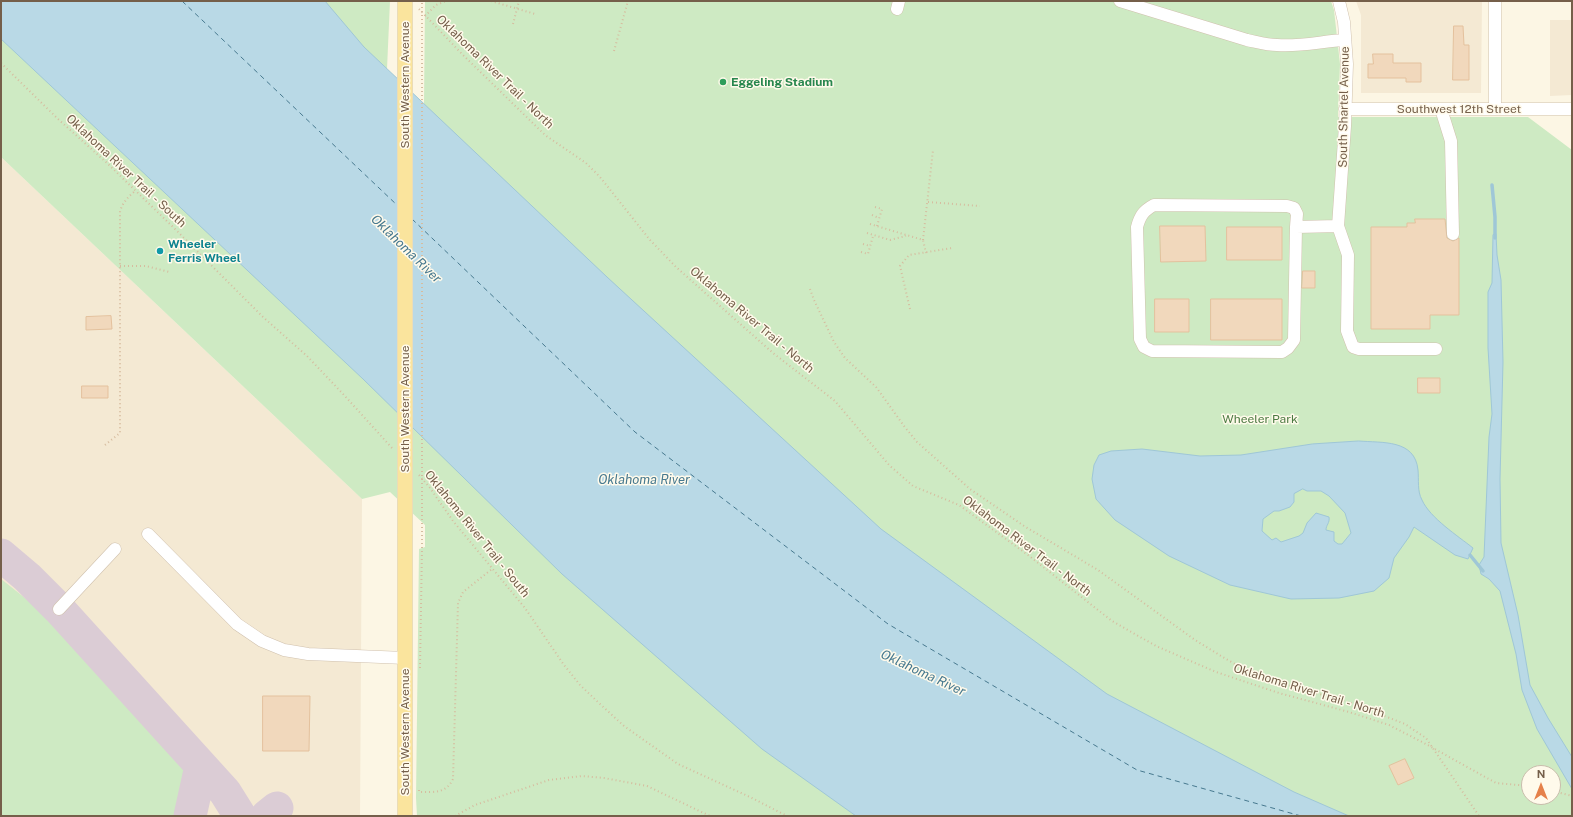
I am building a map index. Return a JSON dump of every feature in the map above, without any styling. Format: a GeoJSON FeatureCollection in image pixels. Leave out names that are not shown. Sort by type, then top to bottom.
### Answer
{"type":"FeatureCollection","features":[{"type":"Feature","properties":{"kind":"main road","name":"South Western Avenue"},"geometry":{"type":"LineString","coordinates":[[405,816],[405,534],[410,4]]}},
{"type":"Feature","properties":{"kind":"street"},"geometry":{"type":"LineString","coordinates":[[1120,1],[1247,40],[1265,44],[1291,45],[1345,40]]}},
{"type":"Feature","properties":{"kind":"street","name":"South Shartel Avenue"},"geometry":{"type":"LineString","coordinates":[[1339,1],[1344,22],[1347,64],[1339,220]]}},
{"type":"Feature","properties":{"kind":"street"},"geometry":{"type":"LineString","coordinates":[[1495,1],[1495,109]]}},
{"type":"Feature","properties":{"kind":"street","name":"Southwest 12th Street"},"geometry":{"type":"LineString","coordinates":[[1345,109],[1572,110]]}},
{"type":"Feature","properties":{"kind":"street"},"geometry":{"type":"LineString","coordinates":[[1441,109],[1451,141],[1453,234]]}},
{"type":"Feature","properties":{"kind":"street"},"geometry":{"type":"LineString","coordinates":[[1154,205],[1287,206],[1294,208],[1297,214],[1296,227],[1294,340],[1288,348],[1282,352],[1275,352],[1152,351],[1144,347],[1140,339],[1137,227],[1140,217],[1145,210],[1154,205]]}},
{"type":"Feature","properties":{"kind":"street"},"geometry":{"type":"LineString","coordinates":[[1296,227],[1339,220],[1348,256],[1347,331],[1353,347],[1359,349],[1436,349]]}},
{"type":"Feature","properties":{"kind":"street"},"geometry":{"type":"LineString","coordinates":[[148,534],[237,624],[262,641],[284,650],[308,654],[405,658]]}},
{"type":"Feature","properties":{"kind":"street"},"geometry":{"type":"LineString","coordinates":[[59,609],[115,549]]}},
{"type":"Feature","properties":{"kind":"path"},"geometry":{"type":"LineString","coordinates":[[420,675],[422,548],[422,1]]}},
{"type":"Feature","properties":{"kind":"path"},"geometry":{"type":"LineString","coordinates":[[425,16],[436,5],[446,1]]}},
{"type":"Feature","properties":{"kind":"path"},"geometry":{"type":"LineString","coordinates":[[491,1],[535,14]]}},
{"type":"Feature","properties":{"kind":"path"},"geometry":{"type":"LineString","coordinates":[[513,24],[519,1]]}},
{"type":"Feature","properties":{"kind":"path"},"geometry":{"type":"LineString","coordinates":[[614,51],[628,1]]}},
{"type":"Feature","properties":{"kind":"path","name":"Oklahoma River Trail - North"},"geometry":{"type":"LineString","coordinates":[[410,4],[425,16],[545,135],[586,163],[600,177],[650,240],[676,267],[773,353],[836,401],[889,465],[913,486],[959,505],[1028,555],[1095,609],[1140,638],[1201,666],[1279,693],[1314,701],[1373,720],[1401,731],[1496,783],[1521,785]]}},
{"type":"Feature","properties":{"kind":"path","name":"Oklahoma River Trail - South"},"geometry":{"type":"LineString","coordinates":[[1,64],[135,191],[253,308],[327,376],[392,449]]}},
{"type":"Feature","properties":{"kind":"path"},"geometry":{"type":"LineString","coordinates":[[926,253],[923,240],[933,150]]}},
{"type":"Feature","properties":{"kind":"path"},"geometry":{"type":"LineString","coordinates":[[105,445],[120,433],[120,212],[121,206],[135,191]]}},
{"type":"Feature","properties":{"kind":"path"},"geometry":{"type":"LineString","coordinates":[[928,202],[980,206]]}},
{"type":"Feature","properties":{"kind":"path"},"geometry":{"type":"LineString","coordinates":[[875,207],[882,209],[877,226]]}},
{"type":"Feature","properties":{"kind":"path"},"geometry":{"type":"LineString","coordinates":[[872,215],[880,218]]}},
{"type":"Feature","properties":{"kind":"path"},"geometry":{"type":"LineString","coordinates":[[870,224],[923,240]]}},
{"type":"Feature","properties":{"kind":"path"},"geometry":{"type":"LineString","coordinates":[[867,233],[890,240],[907,236]]}},
{"type":"Feature","properties":{"kind":"path"},"geometry":{"type":"LineString","coordinates":[[861,252],[868,254],[873,235]]}},
{"type":"Feature","properties":{"kind":"path"},"geometry":{"type":"LineString","coordinates":[[863,244],[870,246]]}},
{"type":"Feature","properties":{"kind":"path"},"geometry":{"type":"LineString","coordinates":[[910,309],[900,266],[909,255],[952,248]]}},
{"type":"Feature","properties":{"kind":"path"},"geometry":{"type":"LineString","coordinates":[[120,266],[146,266],[169,272]]}},
{"type":"Feature","properties":{"kind":"path"},"geometry":{"type":"LineString","coordinates":[[810,289],[834,342],[846,358],[876,386],[917,442],[970,489],[1024,526],[1098,570],[1195,640],[1246,670],[1287,685],[1357,705],[1405,724],[1426,738],[1479,816]]}},
{"type":"Feature","properties":{"kind":"path","name":"Oklahoma River Trail - South"},"geometry":{"type":"LineString","coordinates":[[414,471],[430,488],[453,521],[525,608],[564,665],[580,685],[624,726],[678,764],[750,797],[787,816]]}},
{"type":"Feature","properties":{"kind":"path"},"geometry":{"type":"LineString","coordinates":[[419,784],[419,792],[441,792],[448,787],[453,779],[458,603],[463,592],[492,569]]}},
{"type":"Feature","properties":{"kind":"path"},"geometry":{"type":"LineString","coordinates":[[455,816],[475,805],[549,780],[582,776],[604,778],[647,786],[710,816]]}},
{"type":"Feature","properties":{"kind":"path"},"geometry":{"type":"LineString","coordinates":[[1561,793],[1572,796]]}},
{"type":"Feature","properties":{"kind":"shaded area"},"geometry":{"type":"Polygon","coordinates":[[[1356,1],[1482,1],[1481,93],[1361,93],[1361,15],[1356,1]]]}},
{"type":"Feature","properties":{"kind":"shaded area"},"geometry":{"type":"Polygon","coordinates":[[[1550,20],[1572,20],[1572,95],[1550,96],[1550,20]]]}},
{"type":"Feature","properties":{"kind":"shaded area"},"geometry":{"type":"Polygon","coordinates":[[[1,157],[362,499],[360,816],[1,816],[1,157]]]}},
{"type":"Feature","properties":{"kind":"green space","name":"Wheeler Park"},"geometry":{"type":"Polygon","coordinates":[[[1,1],[390,1],[387,69],[424,104],[425,1],[1331,1],[1334,10],[1340,64],[1338,117],[1528,117],[1572,150],[1572,816],[417,816],[419,549],[425,547],[425,525],[390,492],[362,499],[1,157],[1,1]]]}},
{"type":"Feature","properties":{"kind":"green space"},"geometry":{"type":"Polygon","coordinates":[[[1,579],[59,625],[189,766],[192,782],[175,816],[1,816],[1,579]]]}},
{"type":"Feature","properties":{"kind":"water","name":"Oklahoma River"},"geometry":{"type":"Polygon","coordinates":[[[1,1],[325,1],[364,47],[607,277],[881,529],[1107,694],[1294,792],[1349,816],[856,816],[762,749],[562,574],[363,379],[1,39],[1,1]]]}},
{"type":"Feature","properties":{"kind":"water"},"geometry":{"type":"Polygon","coordinates":[[[1496,234],[1497,255],[1501,280],[1503,362],[1500,479],[1501,543],[1518,615],[1530,685],[1572,757],[1572,789],[1561,770],[1561,765],[1558,765],[1537,729],[1522,690],[1516,654],[1500,591],[1489,579],[1481,574],[1479,565],[1484,557],[1489,437],[1492,414],[1488,348],[1488,292],[1492,283],[1493,235],[1496,234]]]}},
{"type":"Feature","properties":{"kind":"water"},"geometry":{"type":"Polygon","coordinates":[[[1359,441],[1387,443],[1404,448],[1411,453],[1416,460],[1420,497],[1426,507],[1438,520],[1473,548],[1468,559],[1455,555],[1414,527],[1409,537],[1394,558],[1389,578],[1374,591],[1339,598],[1291,599],[1230,585],[1169,556],[1115,520],[1096,499],[1092,479],[1094,465],[1099,455],[1111,451],[1142,449],[1200,456],[1241,455],[1312,444],[1359,441]],[[1303,489],[1294,494],[1294,502],[1290,507],[1279,511],[1274,511],[1263,519],[1262,531],[1272,540],[1276,538],[1281,542],[1299,536],[1303,533],[1307,523],[1316,513],[1329,517],[1326,530],[1334,532],[1334,541],[1338,544],[1342,544],[1351,533],[1345,513],[1329,496],[1321,491],[1307,491],[1303,489]]]}},
{"type":"Feature","properties":{"kind":"building"},"geometry":{"type":"Polygon","coordinates":[[[1454,26],[1463,26],[1464,45],[1469,45],[1469,80],[1453,80],[1454,26]]]}},
{"type":"Feature","properties":{"kind":"building"},"geometry":{"type":"Polygon","coordinates":[[[1373,54],[1393,54],[1393,63],[1421,63],[1421,82],[1406,82],[1406,78],[1368,78],[1368,64],[1373,64],[1373,54]]]}},
{"type":"Feature","properties":{"kind":"building"},"geometry":{"type":"Polygon","coordinates":[[[1415,219],[1445,219],[1447,238],[1453,241],[1459,238],[1459,315],[1430,315],[1430,329],[1371,329],[1371,227],[1407,227],[1407,223],[1415,223],[1415,219]]]}},
{"type":"Feature","properties":{"kind":"building"},"geometry":{"type":"Polygon","coordinates":[[[1160,226],[1205,226],[1206,261],[1161,262],[1160,226]]]}},
{"type":"Feature","properties":{"kind":"building"},"geometry":{"type":"Polygon","coordinates":[[[1227,227],[1282,227],[1282,260],[1227,260],[1227,227]]]}},
{"type":"Feature","properties":{"kind":"building"},"geometry":{"type":"Polygon","coordinates":[[[1303,271],[1315,271],[1315,288],[1302,288],[1303,271]]]}},
{"type":"Feature","properties":{"kind":"building"},"geometry":{"type":"Polygon","coordinates":[[[1155,299],[1189,299],[1189,332],[1155,332],[1155,299]]]}},
{"type":"Feature","properties":{"kind":"building"},"geometry":{"type":"Polygon","coordinates":[[[1211,299],[1282,299],[1282,340],[1211,340],[1211,299]]]}},
{"type":"Feature","properties":{"kind":"building"},"geometry":{"type":"Polygon","coordinates":[[[111,316],[112,329],[86,330],[86,317],[111,316]]]}},
{"type":"Feature","properties":{"kind":"building"},"geometry":{"type":"Polygon","coordinates":[[[1418,378],[1440,378],[1440,393],[1418,393],[1418,378]]]}},
{"type":"Feature","properties":{"kind":"building"},"geometry":{"type":"Polygon","coordinates":[[[82,386],[108,386],[108,398],[82,398],[82,386]]]}},
{"type":"Feature","properties":{"kind":"building"},"geometry":{"type":"Polygon","coordinates":[[[263,696],[310,696],[309,751],[263,751],[263,696]]]}},
{"type":"Feature","properties":{"kind":"building"},"geometry":{"type":"Polygon","coordinates":[[[1405,759],[1414,778],[1398,785],[1389,766],[1405,759]]]}},
{"type":"Feature","properties":{"kind":"waterway"},"geometry":{"type":"LineString","coordinates":[[1492,185],[1495,238]]}},
{"type":"Feature","properties":{"kind":"waterway"},"geometry":{"type":"LineString","coordinates":[[1470,555],[1483,571]]}},
{"type":"Feature","properties":{"kind":"ferry route"},"geometry":{"type":"LineString","coordinates":[[182,1],[398,206]]}},
{"type":"Feature","properties":{"kind":"ferry route"},"geometry":{"type":"LineString","coordinates":[[412,219],[635,432],[888,624],[1137,770],[1301,816]]}},
{"type":"Feature","properties":{"kind":"taxiway"},"geometry":{"type":"LineString","coordinates":[[1,555],[27,577],[59,609],[225,792],[240,816]]}},
{"type":"Feature","properties":{"kind":"taxiway"},"geometry":{"type":"LineString","coordinates":[[190,816],[201,766]]}},
{"type":"Feature","properties":{"kind":"taxiway"},"geometry":{"type":"LineString","coordinates":[[267,816],[277,808]]}},
{"type":"Feature","properties":{"kind":"place","name":"Eggeling Stadium"},"geometry":{"type":"Point","coordinates":[723,82]}},
{"type":"Feature","properties":{"kind":"place","name":"Wheeler Ferris Wheel"},"geometry":{"type":"Point","coordinates":[160,251]}}]}
